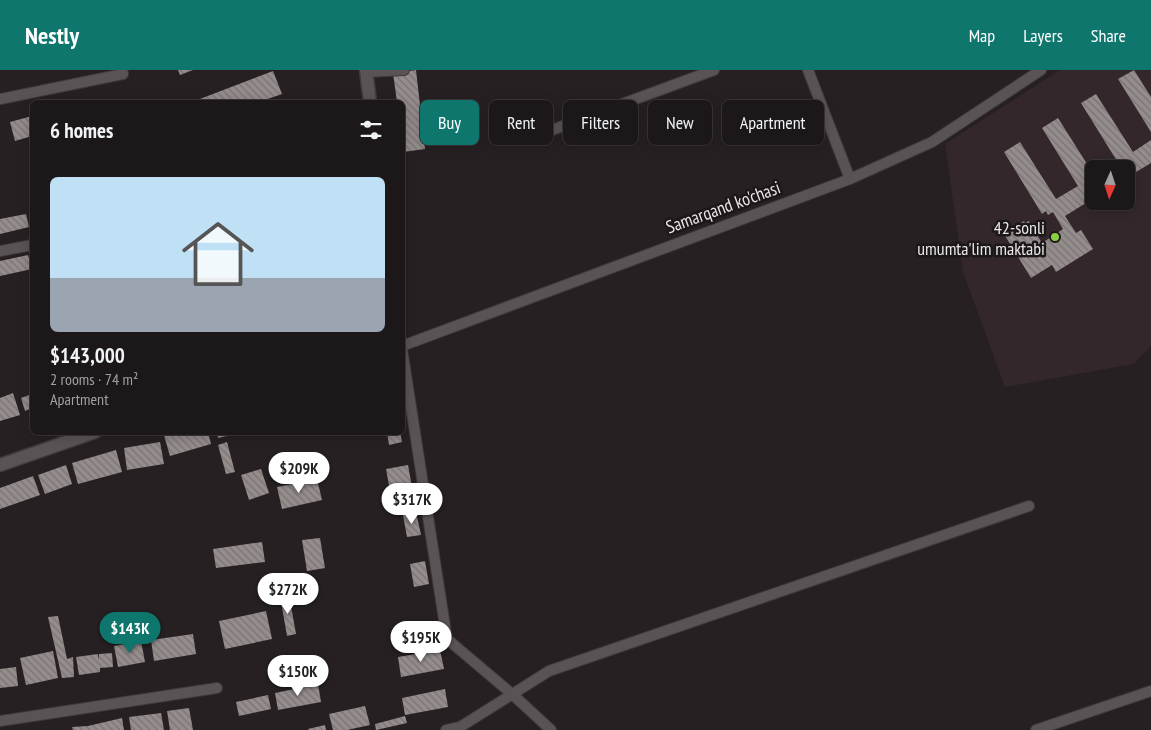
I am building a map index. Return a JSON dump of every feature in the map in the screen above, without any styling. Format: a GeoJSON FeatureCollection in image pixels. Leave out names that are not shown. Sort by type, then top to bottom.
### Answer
{"type":"FeatureCollection","features":[{"type":"Feature","properties":{"kind":"street"},"geometry":{"type":"LineString","coordinates":[[0,99],[123,74],[122,70]]}},
{"type":"Feature","properties":{"kind":"street"},"geometry":{"type":"LineString","coordinates":[[370,100],[366,71],[404,70]]}},
{"type":"Feature","properties":{"kind":"street"},"geometry":{"type":"LineString","coordinates":[[553,130],[714,70]]}},
{"type":"Feature","properties":{"kind":"street"},"geometry":{"type":"LineString","coordinates":[[808,70],[850,179]]}},
{"type":"Feature","properties":{"kind":"street","name":"Samarqand ko'chasi"},"geometry":{"type":"LineString","coordinates":[[405,346],[850,179],[932,142],[1040,70]]}},
{"type":"Feature","properties":{"kind":"street"},"geometry":{"type":"LineString","coordinates":[[0,251],[30,245]]}},
{"type":"Feature","properties":{"kind":"street"},"geometry":{"type":"LineString","coordinates":[[405,366],[447,639],[551,730]]}},
{"type":"Feature","properties":{"kind":"street"},"geometry":{"type":"LineString","coordinates":[[0,465],[86,435]]}},
{"type":"Feature","properties":{"kind":"street"},"geometry":{"type":"LineString","coordinates":[[446,730],[460,728],[549,671],[1029,506]]}},
{"type":"Feature","properties":{"kind":"street"},"geometry":{"type":"LineString","coordinates":[[0,720],[217,688]]}},
{"type":"Feature","properties":{"kind":"street"},"geometry":{"type":"LineString","coordinates":[[1036,730],[1151,691]]}},
{"type":"Feature","properties":{"kind":"shaded area","name":"42-sonli umumta'lim maktabi"},"geometry":{"type":"Polygon","coordinates":[[[1060,70],[1151,70],[1151,346],[1134,364],[1005,387],[963,272],[945,144],[1060,70]]]}},
{"type":"Feature","properties":{"kind":"building"},"geometry":{"type":"Polygon","coordinates":[[[178,70],[193,70],[180,75],[178,70]]]}},
{"type":"Feature","properties":{"kind":"building"},"geometry":{"type":"Polygon","coordinates":[[[416,70],[420,105],[420,145],[425,145],[425,149],[405,152],[405,100],[397,100],[393,73],[416,70]]]}},
{"type":"Feature","properties":{"kind":"building"},"geometry":{"type":"Polygon","coordinates":[[[1134,70],[1151,97],[1151,132],[1118,79],[1134,70]]]}},
{"type":"Feature","properties":{"kind":"building"},"geometry":{"type":"Polygon","coordinates":[[[273,71],[282,94],[265,100],[197,100],[273,71]]]}},
{"type":"Feature","properties":{"kind":"building"},"geometry":{"type":"Polygon","coordinates":[[[1096,94],[1133,152],[1151,140],[1151,163],[1135,173],[1135,160],[1116,160],[1081,103],[1096,94]]]}},
{"type":"Feature","properties":{"kind":"building"},"geometry":{"type":"Polygon","coordinates":[[[30,117],[30,137],[15,141],[10,122],[30,117]]]}},
{"type":"Feature","properties":{"kind":"building"},"geometry":{"type":"Polygon","coordinates":[[[1058,118],[1085,161],[1085,204],[1065,216],[1076,233],[1081,230],[1093,249],[1056,272],[1052,265],[1031,278],[1004,234],[1024,221],[1025,223],[1029,221],[1042,243],[1063,229],[1053,212],[1048,215],[1046,211],[1042,214],[1004,152],[1020,142],[1056,199],[1078,186],[1042,128],[1058,118]]]}},
{"type":"Feature","properties":{"kind":"building"},"geometry":{"type":"Polygon","coordinates":[[[26,214],[29,227],[0,234],[0,219],[26,214]]]}},
{"type":"Feature","properties":{"kind":"building"},"geometry":{"type":"Polygon","coordinates":[[[28,255],[30,269],[0,276],[0,261],[28,255]]]}},
{"type":"Feature","properties":{"kind":"building"},"geometry":{"type":"Polygon","coordinates":[[[13,393],[20,415],[0,421],[0,398],[13,393]]]}},
{"type":"Feature","properties":{"kind":"building"},"geometry":{"type":"Polygon","coordinates":[[[30,395],[30,409],[25,411],[21,398],[30,395]]]}},
{"type":"Feature","properties":{"kind":"building"},"geometry":{"type":"Polygon","coordinates":[[[164,435],[209,435],[211,444],[170,456],[164,435]]]}},
{"type":"Feature","properties":{"kind":"building"},"geometry":{"type":"Polygon","coordinates":[[[218,435],[231,435],[218,438],[218,435]]]}},
{"type":"Feature","properties":{"kind":"building"},"geometry":{"type":"Polygon","coordinates":[[[387,435],[401,435],[402,442],[389,445],[387,435]]]}},
{"type":"Feature","properties":{"kind":"building"},"geometry":{"type":"Polygon","coordinates":[[[160,442],[164,464],[127,470],[124,448],[160,442]]]}},
{"type":"Feature","properties":{"kind":"building"},"geometry":{"type":"Polygon","coordinates":[[[227,442],[235,472],[226,474],[218,445],[227,442]]]}},
{"type":"Feature","properties":{"kind":"building"},"geometry":{"type":"Polygon","coordinates":[[[116,450],[122,472],[78,484],[72,463],[116,450]]]}},
{"type":"Feature","properties":{"kind":"building"},"geometry":{"type":"Polygon","coordinates":[[[309,456],[313,476],[277,482],[273,463],[309,456]]]}},
{"type":"Feature","properties":{"kind":"building"},"geometry":{"type":"Polygon","coordinates":[[[66,465],[72,484],[45,494],[38,475],[66,465]]]}},
{"type":"Feature","properties":{"kind":"building"},"geometry":{"type":"Polygon","coordinates":[[[408,465],[412,487],[390,491],[386,469],[408,465]]]}},
{"type":"Feature","properties":{"kind":"building"},"geometry":{"type":"Polygon","coordinates":[[[261,469],[269,493],[249,500],[241,475],[261,469]]]}},
{"type":"Feature","properties":{"kind":"building"},"geometry":{"type":"Polygon","coordinates":[[[33,476],[40,495],[0,509],[0,488],[33,476]]]}},
{"type":"Feature","properties":{"kind":"building"},"geometry":{"type":"Polygon","coordinates":[[[317,479],[322,500],[282,509],[277,487],[317,479]]]}},
{"type":"Feature","properties":{"kind":"building"},"geometry":{"type":"Polygon","coordinates":[[[416,512],[421,535],[407,537],[403,515],[416,512]]]}},
{"type":"Feature","properties":{"kind":"building"},"geometry":{"type":"Polygon","coordinates":[[[320,538],[325,568],[307,571],[302,540],[320,538]]]}},
{"type":"Feature","properties":{"kind":"building"},"geometry":{"type":"Polygon","coordinates":[[[262,542],[265,562],[216,568],[213,549],[262,542]]]}},
{"type":"Feature","properties":{"kind":"building"},"geometry":{"type":"Polygon","coordinates":[[[425,561],[429,584],[414,587],[410,564],[425,561]]]}},
{"type":"Feature","properties":{"kind":"building"},"geometry":{"type":"Polygon","coordinates":[[[289,595],[296,634],[287,636],[280,596],[289,595]]]}},
{"type":"Feature","properties":{"kind":"building"},"geometry":{"type":"Polygon","coordinates":[[[266,611],[272,639],[225,649],[219,621],[266,611]]]}},
{"type":"Feature","properties":{"kind":"building"},"geometry":{"type":"Polygon","coordinates":[[[58,616],[67,659],[73,657],[74,677],[62,678],[48,617],[58,616]]]}},
{"type":"Feature","properties":{"kind":"building"},"geometry":{"type":"Polygon","coordinates":[[[193,634],[196,654],[154,661],[151,640],[193,634]]]}},
{"type":"Feature","properties":{"kind":"building"},"geometry":{"type":"Polygon","coordinates":[[[141,641],[145,662],[118,667],[114,646],[141,641]]]}},
{"type":"Feature","properties":{"kind":"building"},"geometry":{"type":"Polygon","coordinates":[[[440,650],[444,669],[401,677],[398,657],[440,650]]]}},
{"type":"Feature","properties":{"kind":"building"},"geometry":{"type":"Polygon","coordinates":[[[53,651],[58,678],[26,685],[20,658],[53,651]]]}},
{"type":"Feature","properties":{"kind":"building"},"geometry":{"type":"Polygon","coordinates":[[[112,653],[113,667],[100,668],[100,672],[79,675],[76,657],[98,654],[99,660],[99,654],[112,653]]]}},
{"type":"Feature","properties":{"kind":"building"},"geometry":{"type":"Polygon","coordinates":[[[16,667],[18,686],[0,688],[0,669],[16,667]]]}},
{"type":"Feature","properties":{"kind":"building"},"geometry":{"type":"Polygon","coordinates":[[[318,684],[321,702],[278,710],[275,693],[318,684]]]}},
{"type":"Feature","properties":{"kind":"building"},"geometry":{"type":"Polygon","coordinates":[[[445,689],[448,707],[405,715],[402,698],[445,689]]]}},
{"type":"Feature","properties":{"kind":"building"},"geometry":{"type":"Polygon","coordinates":[[[268,695],[271,709],[239,716],[236,702],[268,695]]]}},
{"type":"Feature","properties":{"kind":"building"},"geometry":{"type":"Polygon","coordinates":[[[365,706],[370,725],[347,730],[333,730],[329,714],[365,706]]]}},
{"type":"Feature","properties":{"kind":"building"},"geometry":{"type":"Polygon","coordinates":[[[189,708],[193,730],[170,730],[167,711],[189,708]]]}},
{"type":"Feature","properties":{"kind":"building"},"geometry":{"type":"Polygon","coordinates":[[[161,713],[164,730],[131,730],[129,717],[161,713]]]}},
{"type":"Feature","properties":{"kind":"building"},"geometry":{"type":"Polygon","coordinates":[[[405,716],[407,723],[376,730],[375,724],[405,716]]]}},
{"type":"Feature","properties":{"kind":"building"},"geometry":{"type":"Polygon","coordinates":[[[122,718],[124,730],[73,730],[72,727],[88,726],[122,718]]]}},
{"type":"Feature","properties":{"kind":"building"},"geometry":{"type":"Polygon","coordinates":[[[325,725],[326,730],[308,729],[325,725]]]}},
{"type":"Feature","properties":{"kind":"place","name":"42-sonli umumta'lim maktabi"},"geometry":{"type":"Point","coordinates":[1055,237]}}]}
